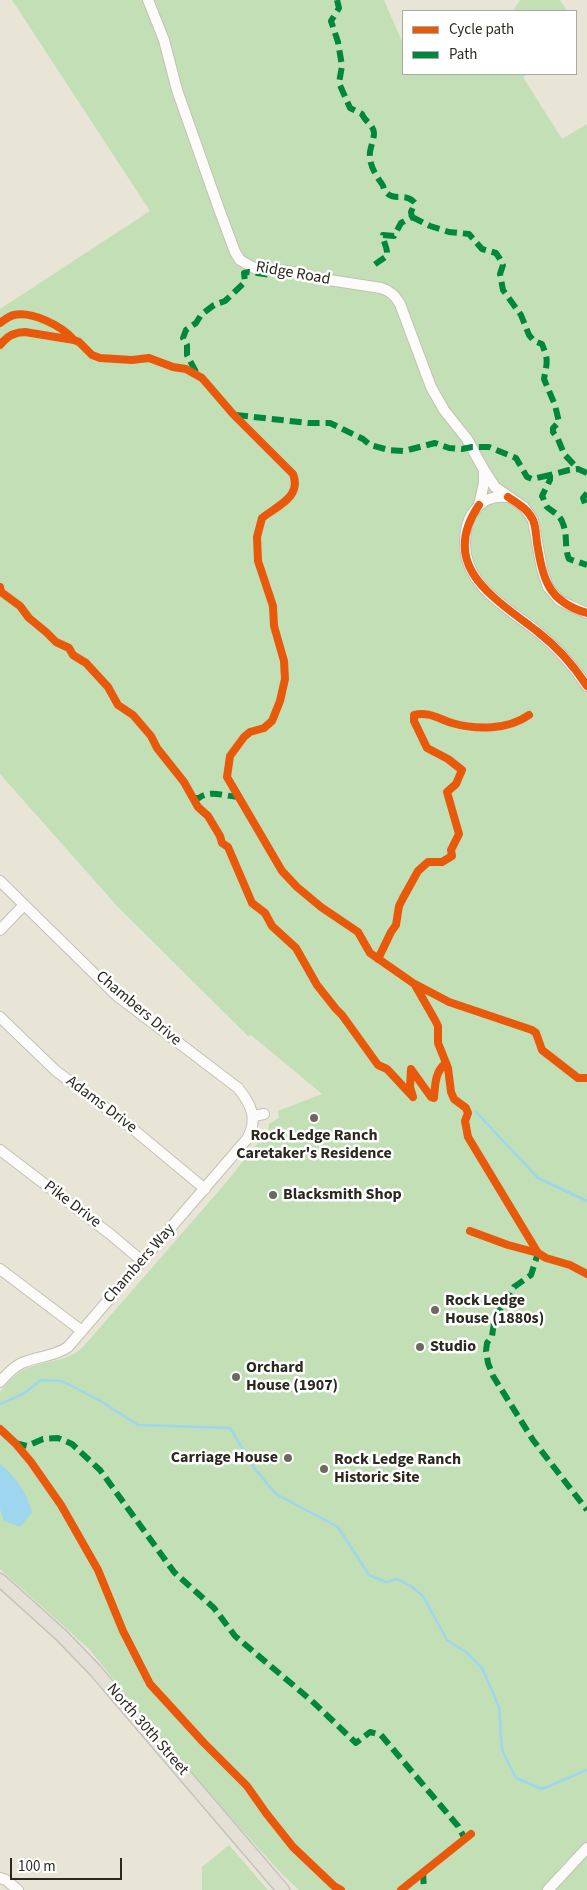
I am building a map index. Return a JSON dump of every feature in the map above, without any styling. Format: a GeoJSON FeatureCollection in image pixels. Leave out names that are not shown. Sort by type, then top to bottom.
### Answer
{"type":"FeatureCollection","features":[{"type":"Feature","properties":{"kind":"main road","name":"North 30th Street"},"geometry":{"type":"LineString","coordinates":[[0,1580],[61,1634],[88,1662],[283,1890]]}},
{"type":"Feature","properties":{"kind":"street","name":"Ridge Road"},"geometry":{"type":"LineString","coordinates":[[148,0],[164,40],[178,90],[219,209],[235,252],[240,260],[256,269],[287,271],[329,280],[372,286],[389,291],[400,304],[431,387],[444,410],[467,439],[495,487],[524,507],[533,520],[542,569],[548,587],[560,600],[587,613]]}},
{"type":"Feature","properties":{"kind":"street"},"geometry":{"type":"LineString","coordinates":[[484,470],[484,483],[479,505],[469,519],[465,536],[465,554],[473,575],[487,593],[540,634],[576,670],[587,686]]}},
{"type":"Feature","properties":{"kind":"street"},"geometry":{"type":"LineString","coordinates":[[479,505],[497,496],[508,497]]}},
{"type":"Feature","properties":{"kind":"street","name":"Chambers Drive"},"geometry":{"type":"LineString","coordinates":[[0,880],[116,995],[238,1088],[259,1115]]}},
{"type":"Feature","properties":{"kind":"street"},"geometry":{"type":"LineString","coordinates":[[0,930],[24,905]]}},
{"type":"Feature","properties":{"kind":"street","name":"Adams Drive"},"geometry":{"type":"LineString","coordinates":[[0,1017],[56,1071],[122,1120],[205,1189]]}},
{"type":"Feature","properties":{"kind":"street","name":"Chambers Way"},"geometry":{"type":"LineString","coordinates":[[0,1382],[23,1362],[62,1351],[82,1332],[247,1139],[259,1115]]}},
{"type":"Feature","properties":{"kind":"street","name":"Pike Drive"},"geometry":{"type":"LineString","coordinates":[[0,1150],[110,1234],[142,1261]]}},
{"type":"Feature","properties":{"kind":"street"},"geometry":{"type":"LineString","coordinates":[[0,1269],[82,1332]]}},
{"type":"Feature","properties":{"kind":"street"},"geometry":{"type":"LineString","coordinates":[[548,1890],[587,1848]]}},
{"type":"Feature","properties":{"kind":"street"},"geometry":{"type":"LineString","coordinates":[[0,1878],[6,1880],[18,1890]]}},
{"type":"Feature","properties":{"kind":"green space"},"geometry":{"type":"Polygon","coordinates":[[[12,0],[384,0],[402,42],[402,75],[526,75],[523,77],[562,139],[587,124],[587,1890],[299,1890],[282,1874],[183,1765],[89,1649],[0,1569],[0,1392],[12,1378],[23,1370],[35,1365],[63,1359],[83,1347],[224,1185],[257,1144],[263,1132],[268,1132],[269,1124],[279,1118],[278,1111],[322,1094],[251,1035],[248,1036],[117,906],[0,774],[0,309],[150,211],[12,0]]]}},
{"type":"Feature","properties":{"kind":"green space"},"geometry":{"type":"Polygon","coordinates":[[[520,0],[560,0],[566,10],[514,10],[520,0]]]}},
{"type":"Feature","properties":{"kind":"green space"},"geometry":{"type":"Polygon","coordinates":[[[229,1845],[268,1890],[202,1890],[202,1867],[229,1845]]]}},
{"type":"Feature","properties":{"kind":"water"},"geometry":{"type":"Polygon","coordinates":[[[0,1464],[20,1485],[32,1512],[20,1527],[4,1521],[0,1509],[0,1464]]]}},
{"type":"Feature","properties":{"kind":"waterway"},"geometry":{"type":"LineString","coordinates":[[476,1112],[538,1178],[587,1201]]}},
{"type":"Feature","properties":{"kind":"waterway"},"geometry":{"type":"LineString","coordinates":[[0,1404],[23,1394],[41,1380],[62,1381],[99,1400],[138,1425],[230,1428],[255,1469],[276,1494],[338,1527],[369,1575],[386,1582],[397,1579],[411,1586],[423,1596],[447,1640],[466,1652],[482,1668],[499,1707],[502,1750],[516,1778],[542,1789],[587,1770]]}},
{"type":"Feature","properties":{"kind":"marked path"},"geometry":{"type":"LineString","coordinates":[[337,0],[339,8],[331,21],[338,42],[342,66],[339,83],[350,108],[362,114],[371,125],[374,135],[370,161],[384,190],[392,196],[407,198],[415,203],[411,212],[412,217],[401,223],[394,236],[383,235],[387,256],[371,267]]}},
{"type":"Feature","properties":{"kind":"marked path"},"geometry":{"type":"LineString","coordinates":[[412,217],[430,226],[449,232],[469,234],[482,249],[496,253],[500,259],[503,265],[500,274],[503,290],[521,315],[529,335],[534,341],[542,344],[546,355],[547,365],[544,379],[555,405],[559,422],[553,428],[553,432],[564,454],[578,469]]}},
{"type":"Feature","properties":{"kind":"marked path"},"geometry":{"type":"LineString","coordinates":[[196,372],[187,355],[187,345],[183,338],[186,330],[196,323],[201,315],[214,305],[225,301],[245,282],[244,273],[271,275],[273,270]]}},
{"type":"Feature","properties":{"kind":"marked path"},"geometry":{"type":"LineString","coordinates":[[236,415],[308,423],[330,423],[363,439],[370,445],[389,450],[404,451],[435,443],[449,448],[462,449],[489,447],[516,458],[527,477],[532,479],[550,475]]}},
{"type":"Feature","properties":{"kind":"marked path"},"geometry":{"type":"LineString","coordinates":[[587,473],[578,469],[550,475],[550,480],[542,496],[547,507],[562,521],[569,559],[587,565]]}},
{"type":"Feature","properties":{"kind":"marked path"},"geometry":{"type":"LineString","coordinates":[[587,493],[583,498],[587,509]]}},
{"type":"Feature","properties":{"kind":"marked path"},"geometry":{"type":"LineString","coordinates":[[193,798],[199,798],[208,794],[240,797]]}},
{"type":"Feature","properties":{"kind":"marked path"},"geometry":{"type":"LineString","coordinates":[[536,1250],[538,1253],[531,1275],[514,1287],[506,1302],[495,1316],[492,1336],[487,1343],[488,1363],[493,1376],[533,1440],[587,1510]]}},
{"type":"Feature","properties":{"kind":"marked path"},"geometry":{"type":"LineString","coordinates":[[15,1443],[27,1446],[43,1439],[58,1438],[72,1444],[100,1470],[174,1572],[214,1608],[235,1636],[312,1701],[356,1743],[370,1732],[381,1735],[458,1826],[465,1839]]}},
{"type":"Feature","properties":{"kind":"marked path"},"geometry":{"type":"LineString","coordinates":[[423,1872],[424,1890]]}},
{"type":"Feature","properties":{"kind":"cycle path"},"geometry":{"type":"LineString","coordinates":[[0,323],[14,315],[29,315],[38,317],[62,329],[73,339]]}},
{"type":"Feature","properties":{"kind":"cycle path"},"geometry":{"type":"LineString","coordinates":[[0,345],[11,336],[25,332],[74,340],[79,342],[92,355],[100,358],[132,360],[149,358],[173,367],[186,369],[202,378],[233,414],[293,474],[295,482],[291,495],[281,505],[262,518],[257,537],[258,561],[273,606],[274,626],[284,661],[285,679],[280,701],[272,721],[264,728],[250,732],[244,737],[230,756],[227,777],[282,871],[297,887],[321,907],[358,932],[370,953],[413,983],[449,1002],[532,1030],[536,1033],[542,1050],[578,1078],[587,1078]]}},
{"type":"Feature","properties":{"kind":"cycle path"},"geometry":{"type":"LineString","coordinates":[[508,497],[525,509],[533,520],[545,578],[556,596],[574,608],[587,613]]}},
{"type":"Feature","properties":{"kind":"cycle path"},"geometry":{"type":"LineString","coordinates":[[479,505],[468,527],[465,546],[468,564],[477,579],[490,594],[552,644],[571,664],[587,686]]}},
{"type":"Feature","properties":{"kind":"cycle path"},"geometry":{"type":"LineString","coordinates":[[0,587],[1,592],[20,606],[29,618],[56,642],[69,648],[73,655],[86,663],[108,687],[118,705],[133,715],[151,736],[157,748],[184,782],[198,807],[208,816],[222,843],[228,847],[252,903],[265,913],[272,926],[296,948],[317,985],[342,1015],[378,1065],[387,1069],[413,1097],[410,1087],[411,1069],[431,1097],[434,1098],[438,1074],[446,1063]]}},
{"type":"Feature","properties":{"kind":"cycle path"},"geometry":{"type":"LineString","coordinates":[[378,959],[396,925],[399,906],[418,871],[428,862],[442,862],[452,856],[451,850],[459,834],[447,792],[456,784],[462,770],[448,759],[427,748],[414,721],[414,715],[424,714],[452,723],[481,728],[511,724],[529,715]]}},
{"type":"Feature","properties":{"kind":"cycle path"},"geometry":{"type":"LineString","coordinates":[[415,985],[438,1026],[438,1043],[448,1068],[451,1092],[454,1099],[466,1108],[468,1113],[465,1121],[468,1137],[538,1253]]}},
{"type":"Feature","properties":{"kind":"cycle path"},"geometry":{"type":"LineString","coordinates":[[470,1231],[508,1245],[538,1253],[546,1258],[570,1265],[587,1274]]}},
{"type":"Feature","properties":{"kind":"cycle path"},"geometry":{"type":"LineString","coordinates":[[0,1429],[31,1462],[61,1505],[98,1570],[123,1631],[150,1684],[204,1743],[247,1786],[293,1847],[334,1886],[341,1890]]}},
{"type":"Feature","properties":{"kind":"cycle path"},"geometry":{"type":"LineString","coordinates":[[401,1890],[471,1834]]}},
{"type":"Feature","properties":{"kind":"place","name":"Rock Ledge Ranch Caretaker's Residence"},"geometry":{"type":"Point","coordinates":[314,1118]}},
{"type":"Feature","properties":{"kind":"place","name":"Blacksmith Shop"},"geometry":{"type":"Point","coordinates":[273,1195]}},
{"type":"Feature","properties":{"kind":"place","name":"Rock Ledge House (1880s)"},"geometry":{"type":"Point","coordinates":[435,1310]}},
{"type":"Feature","properties":{"kind":"place","name":"Studio"},"geometry":{"type":"Point","coordinates":[420,1347]}},
{"type":"Feature","properties":{"kind":"place","name":"Orchard House (1907)"},"geometry":{"type":"Point","coordinates":[236,1377]}},
{"type":"Feature","properties":{"kind":"place","name":"Carriage House"},"geometry":{"type":"Point","coordinates":[288,1458]}},
{"type":"Feature","properties":{"kind":"place","name":"Rock Ledge Ranch Historic Site"},"geometry":{"type":"Point","coordinates":[324,1469]}}]}
